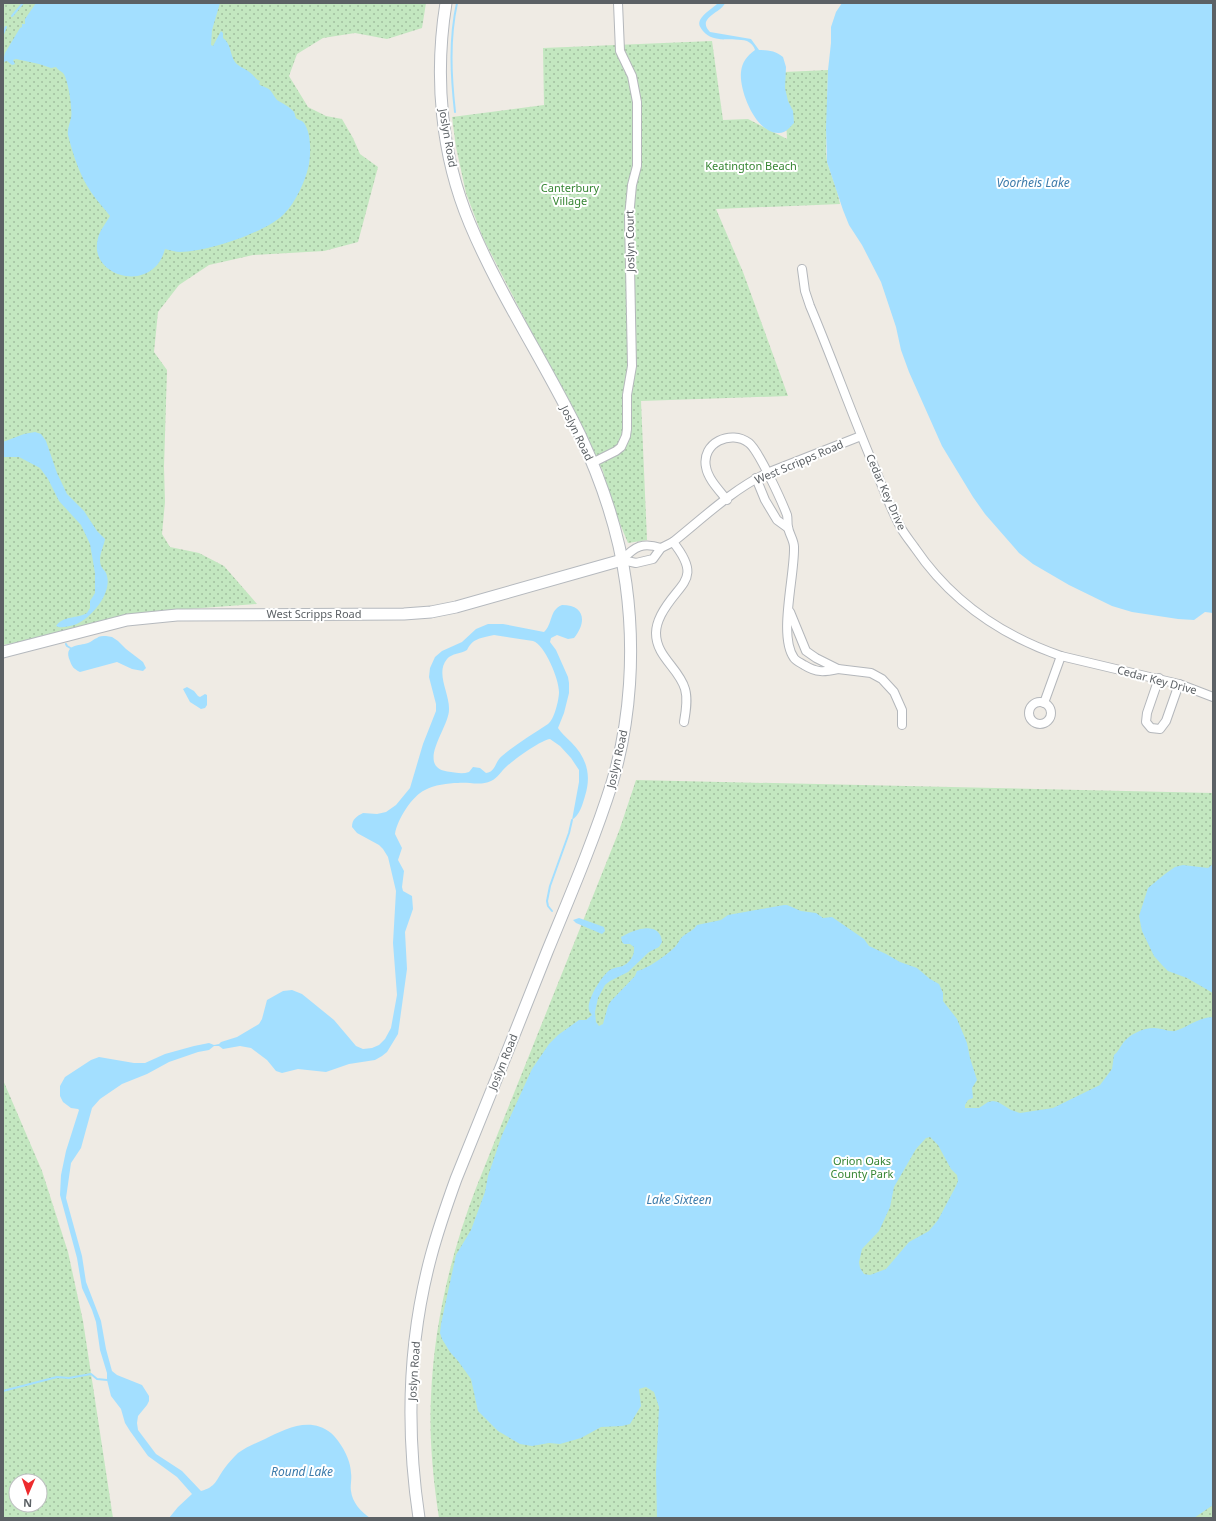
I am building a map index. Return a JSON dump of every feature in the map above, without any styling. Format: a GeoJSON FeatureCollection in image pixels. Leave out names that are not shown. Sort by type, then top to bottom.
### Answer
{"type":"FeatureCollection","features":[{"type":"Feature","properties":{"kind":"street","name":"Joslyn Road"},"geometry":{"type":"LineString","coordinates":[[419,1518],[412,1461],[411,1402],[413,1366],[422,1294],[431,1257],[441,1220],[456,1179],[566,906],[613,781],[628,699],[630,663],[628,603],[622,560],[609,509],[580,435],[503,293],[470,223],[459,192],[444,131],[442,102],[440,54],[446,3]]}},
{"type":"Feature","properties":{"kind":"street","name":"Joslyn Court"},"geometry":{"type":"LineString","coordinates":[[592,463],[605,457],[620,447],[626,436],[627,395],[632,372],[629,200],[636,174],[637,102],[632,76],[620,51],[618,3]]}},
{"type":"Feature","properties":{"kind":"street","name":"Cedar Key Drive"},"geometry":{"type":"LineString","coordinates":[[802,269],[805,291],[810,306],[861,436],[901,528],[924,561],[946,588],[965,605],[988,622],[1042,650],[1061,656],[1158,678],[1213,697]]}},
{"type":"Feature","properties":{"kind":"street","name":"West Scripps Road"},"geometry":{"type":"LineString","coordinates":[[3,652],[127,620],[177,615],[404,614],[436,612],[622,560],[636,563],[653,559],[661,548],[673,542],[756,478],[861,436]]}},
{"type":"Feature","properties":{"kind":"street"},"geometry":{"type":"LineString","coordinates":[[727,500],[709,476],[706,467],[707,452],[710,446],[719,439],[740,438],[749,443],[767,473],[787,517],[788,528],[794,546],[794,569],[787,631],[789,648],[794,659],[813,670],[825,672],[838,669]]}},
{"type":"Feature","properties":{"kind":"street"},"geometry":{"type":"LineString","coordinates":[[756,478],[765,500],[777,520],[788,528]]}},
{"type":"Feature","properties":{"kind":"street"},"geometry":{"type":"LineString","coordinates":[[673,542],[682,555],[688,568],[686,579],[664,609],[658,622],[656,633],[664,658],[682,681],[685,689],[686,708],[684,722]]}},
{"type":"Feature","properties":{"kind":"street","name":"West Scripps Road"},"geometry":{"type":"LineString","coordinates":[[622,560],[632,549],[650,544],[661,548]]}},
{"type":"Feature","properties":{"kind":"street"},"geometry":{"type":"LineString","coordinates":[[789,609],[806,651],[838,669],[871,673],[882,679],[894,692],[902,710],[902,725]]}},
{"type":"Feature","properties":{"kind":"street"},"geometry":{"type":"LineString","coordinates":[[1044,703],[1061,656]]}},
{"type":"Feature","properties":{"kind":"street"},"geometry":{"type":"LineString","coordinates":[[1158,678],[1147,713],[1146,722],[1152,728],[1160,729],[1166,721],[1179,684]]}},
{"type":"Feature","properties":{"kind":"green space"},"geometry":{"type":"Polygon","coordinates":[[[3,3],[426,3],[422,28],[387,39],[355,33],[323,38],[297,54],[289,76],[308,107],[326,116],[342,119],[360,154],[378,167],[358,242],[324,251],[253,255],[209,265],[179,285],[158,312],[154,352],[167,370],[164,467],[165,502],[162,534],[170,547],[199,553],[224,566],[257,604],[175,610],[3,645],[3,3]]]}},
{"type":"Feature","properties":{"kind":"green space","name":"Canterbury Village"},"geometry":{"type":"Polygon","coordinates":[[[712,41],[723,120],[748,119],[787,139],[784,72],[828,70],[826,152],[827,162],[840,204],[716,209],[743,272],[788,396],[641,401],[647,540],[628,543],[609,497],[603,471],[483,238],[466,193],[456,147],[452,117],[544,105],[543,48],[712,41]]]}},
{"type":"Feature","properties":{"kind":"green space","name":"Lake Sixteen"},"geometry":{"type":"Polygon","coordinates":[[[636,780],[1213,793],[1213,1518],[439,1518],[432,1458],[431,1397],[440,1317],[451,1265],[458,1239],[476,1188],[619,831],[636,780]]]}},
{"type":"Feature","properties":{"kind":"green space"},"geometry":{"type":"Polygon","coordinates":[[[3,1080],[42,1171],[68,1252],[83,1321],[113,1518],[3,1518],[3,1080]]]}},
{"type":"Feature","properties":{"kind":"water"},"geometry":{"type":"Polygon","coordinates":[[[36,3],[220,3],[212,30],[211,45],[213,46],[221,31],[223,33],[223,38],[228,43],[235,62],[260,81],[260,85],[270,90],[277,100],[292,110],[296,118],[304,123],[308,132],[310,159],[308,170],[303,184],[292,205],[274,222],[249,235],[205,249],[180,252],[165,249],[158,264],[145,274],[124,276],[106,267],[100,259],[97,249],[99,235],[110,216],[87,186],[75,158],[68,135],[71,109],[70,95],[65,76],[56,67],[51,68],[16,59],[13,60],[15,64],[12,65],[7,61],[3,62],[5,53],[22,27],[22,24],[25,24],[25,19],[36,3]]]}},
{"type":"Feature","properties":{"kind":"water"},"geometry":{"type":"Polygon","coordinates":[[[718,3],[725,3],[723,7],[708,19],[706,27],[710,32],[751,39],[759,50],[772,51],[783,57],[786,67],[785,88],[788,101],[793,111],[794,123],[788,130],[779,133],[763,127],[756,119],[746,100],[741,80],[741,72],[742,65],[745,60],[755,50],[753,46],[747,41],[718,39],[712,37],[707,35],[700,27],[699,22],[702,17],[718,3]]]}},
{"type":"Feature","properties":{"kind":"water","name":"Voorheis Lake"},"geometry":{"type":"Polygon","coordinates":[[[842,3],[1213,3],[1213,613],[1205,612],[1194,620],[1178,619],[1132,612],[1112,606],[1069,585],[1033,564],[1019,553],[985,514],[973,497],[942,446],[909,372],[881,282],[862,245],[849,225],[827,162],[826,128],[831,27],[836,12],[842,3]]]}},
{"type":"Feature","properties":{"kind":"water"},"geometry":{"type":"Polygon","coordinates":[[[35,432],[41,434],[46,441],[57,473],[67,494],[84,511],[97,531],[105,539],[100,560],[108,583],[103,598],[87,618],[74,625],[65,627],[56,626],[63,620],[87,613],[90,608],[90,601],[95,593],[95,573],[90,544],[81,525],[59,501],[48,479],[40,468],[19,457],[3,457],[3,442],[24,434],[35,432]]]}},
{"type":"Feature","properties":{"kind":"water","name":"Round Lake"},"geometry":{"type":"Polygon","coordinates":[[[562,605],[570,606],[579,611],[582,616],[581,626],[574,638],[568,639],[557,635],[551,638],[550,642],[556,650],[568,677],[569,683],[569,693],[564,713],[558,728],[576,748],[584,760],[588,773],[587,788],[582,806],[572,820],[579,782],[579,770],[560,746],[550,739],[535,746],[522,755],[507,766],[496,778],[491,781],[475,784],[454,783],[429,788],[420,793],[410,803],[396,828],[395,834],[402,848],[398,860],[404,871],[402,887],[403,891],[412,896],[413,909],[405,932],[407,969],[398,1034],[387,1052],[375,1060],[349,1064],[326,1072],[298,1069],[282,1073],[276,1071],[267,1060],[251,1048],[240,1046],[223,1049],[219,1046],[214,1046],[209,1050],[198,1052],[169,1062],[147,1074],[122,1084],[100,1099],[92,1108],[81,1148],[71,1163],[66,1198],[82,1256],[86,1282],[101,1321],[112,1371],[117,1375],[142,1385],[149,1396],[147,1405],[138,1416],[138,1430],[156,1454],[182,1471],[201,1491],[213,1485],[238,1453],[248,1447],[289,1428],[315,1425],[323,1428],[331,1433],[342,1446],[351,1468],[351,1489],[353,1499],[360,1510],[370,1518],[169,1518],[192,1494],[177,1477],[148,1456],[125,1423],[121,1409],[111,1396],[107,1373],[100,1350],[96,1322],[82,1288],[77,1258],[60,1195],[61,1175],[66,1151],[79,1110],[71,1108],[63,1102],[60,1096],[60,1086],[65,1077],[91,1060],[99,1057],[134,1063],[145,1063],[165,1054],[209,1043],[214,1045],[219,1044],[237,1037],[259,1024],[262,1019],[267,1000],[283,991],[292,990],[302,994],[334,1020],[356,1046],[363,1049],[372,1048],[379,1045],[385,1039],[391,1028],[397,995],[393,943],[396,891],[388,857],[379,845],[357,833],[352,827],[353,822],[363,813],[377,814],[386,812],[396,805],[410,788],[423,744],[436,711],[436,704],[429,677],[430,668],[435,657],[442,651],[462,642],[476,629],[488,624],[503,624],[544,632],[558,607],[562,605]],[[494,635],[478,639],[469,646],[467,650],[447,659],[442,671],[449,704],[448,718],[436,747],[434,756],[435,764],[440,769],[462,773],[469,772],[473,767],[480,768],[486,773],[492,771],[502,756],[550,722],[559,696],[557,679],[546,655],[538,644],[533,641],[494,635]]]}},
{"type":"Feature","properties":{"kind":"water"},"geometry":{"type":"Polygon","coordinates":[[[101,636],[112,637],[118,641],[143,662],[146,668],[143,671],[132,669],[117,662],[80,672],[76,670],[68,655],[70,649],[89,643],[101,636]]]}},
{"type":"Feature","properties":{"kind":"water"},"geometry":{"type":"Polygon","coordinates":[[[187,687],[200,697],[205,694],[207,695],[207,705],[205,708],[201,709],[190,702],[183,689],[187,687]]]}},
{"type":"Feature","properties":{"kind":"water"},"geometry":{"type":"Polygon","coordinates":[[[1213,864],[1213,993],[1187,978],[1168,971],[1162,965],[1154,956],[1142,931],[1139,916],[1148,888],[1165,874],[1175,867],[1183,865],[1208,868],[1213,864]]]}},
{"type":"Feature","properties":{"kind":"water","name":"Lake Sixteen"},"geometry":{"type":"Polygon","coordinates":[[[787,905],[801,911],[816,913],[823,918],[832,917],[864,939],[869,946],[900,962],[917,968],[930,979],[939,984],[943,993],[943,1001],[957,1019],[967,1043],[977,1080],[972,1088],[973,1098],[968,1100],[965,1108],[979,1108],[988,1102],[993,1101],[1020,1113],[1053,1108],[1100,1085],[1112,1069],[1114,1055],[1123,1043],[1133,1034],[1150,1028],[1175,1031],[1198,1020],[1213,1017],[1213,1505],[1194,1518],[657,1518],[656,1472],[659,1407],[654,1392],[646,1387],[639,1389],[641,1406],[630,1424],[601,1427],[581,1438],[560,1444],[549,1443],[532,1446],[520,1444],[498,1431],[478,1411],[471,1379],[442,1339],[440,1333],[441,1324],[456,1255],[471,1230],[485,1192],[488,1176],[502,1135],[532,1069],[549,1044],[558,1035],[579,1020],[586,1020],[592,1015],[589,1011],[590,1001],[595,988],[603,977],[612,969],[622,966],[630,960],[634,947],[630,944],[624,944],[621,937],[639,929],[651,928],[660,935],[662,942],[659,947],[649,952],[628,972],[605,985],[598,998],[595,1012],[596,1022],[599,1026],[603,1024],[611,1001],[635,976],[637,971],[651,965],[667,954],[676,946],[682,937],[697,925],[721,920],[728,915],[787,905]],[[930,1137],[926,1138],[916,1149],[894,1187],[890,1207],[879,1231],[862,1249],[859,1262],[860,1268],[864,1274],[870,1275],[886,1269],[909,1242],[929,1231],[938,1220],[958,1181],[957,1175],[951,1169],[938,1145],[930,1137]]]}},
{"type":"Feature","properties":{"kind":"water"},"geometry":{"type":"Polygon","coordinates":[[[579,918],[604,927],[605,931],[602,934],[576,923],[573,920],[579,918]]]}},
{"type":"Feature","properties":{"kind":"waterway"},"geometry":{"type":"LineString","coordinates":[[12,16],[23,3]]}},
{"type":"Feature","properties":{"kind":"waterway"},"geometry":{"type":"LineString","coordinates":[[455,112],[452,85],[452,44],[454,17],[457,3]]}},
{"type":"Feature","properties":{"kind":"waterway"},"geometry":{"type":"LineString","coordinates":[[3,34],[6,27]]}},
{"type":"Feature","properties":{"kind":"waterway"},"geometry":{"type":"LineString","coordinates":[[66,644],[72,649]]}},
{"type":"Feature","properties":{"kind":"waterway"},"geometry":{"type":"LineString","coordinates":[[552,911],[548,906],[547,901],[550,886],[569,833],[572,820]]}},
{"type":"Feature","properties":{"kind":"waterway"},"geometry":{"type":"LineString","coordinates":[[3,1391],[57,1377],[69,1378],[91,1374],[97,1379],[107,1380]]}},
{"type":"Feature","properties":{"kind":"park label","name":"Keatington Beach"},"geometry":{"type":"Point","coordinates":[751,166]}},
{"type":"Feature","properties":{"kind":"park label","name":"Orion Oaks County Park"},"geometry":{"type":"Point","coordinates":[862,1167]}}]}
